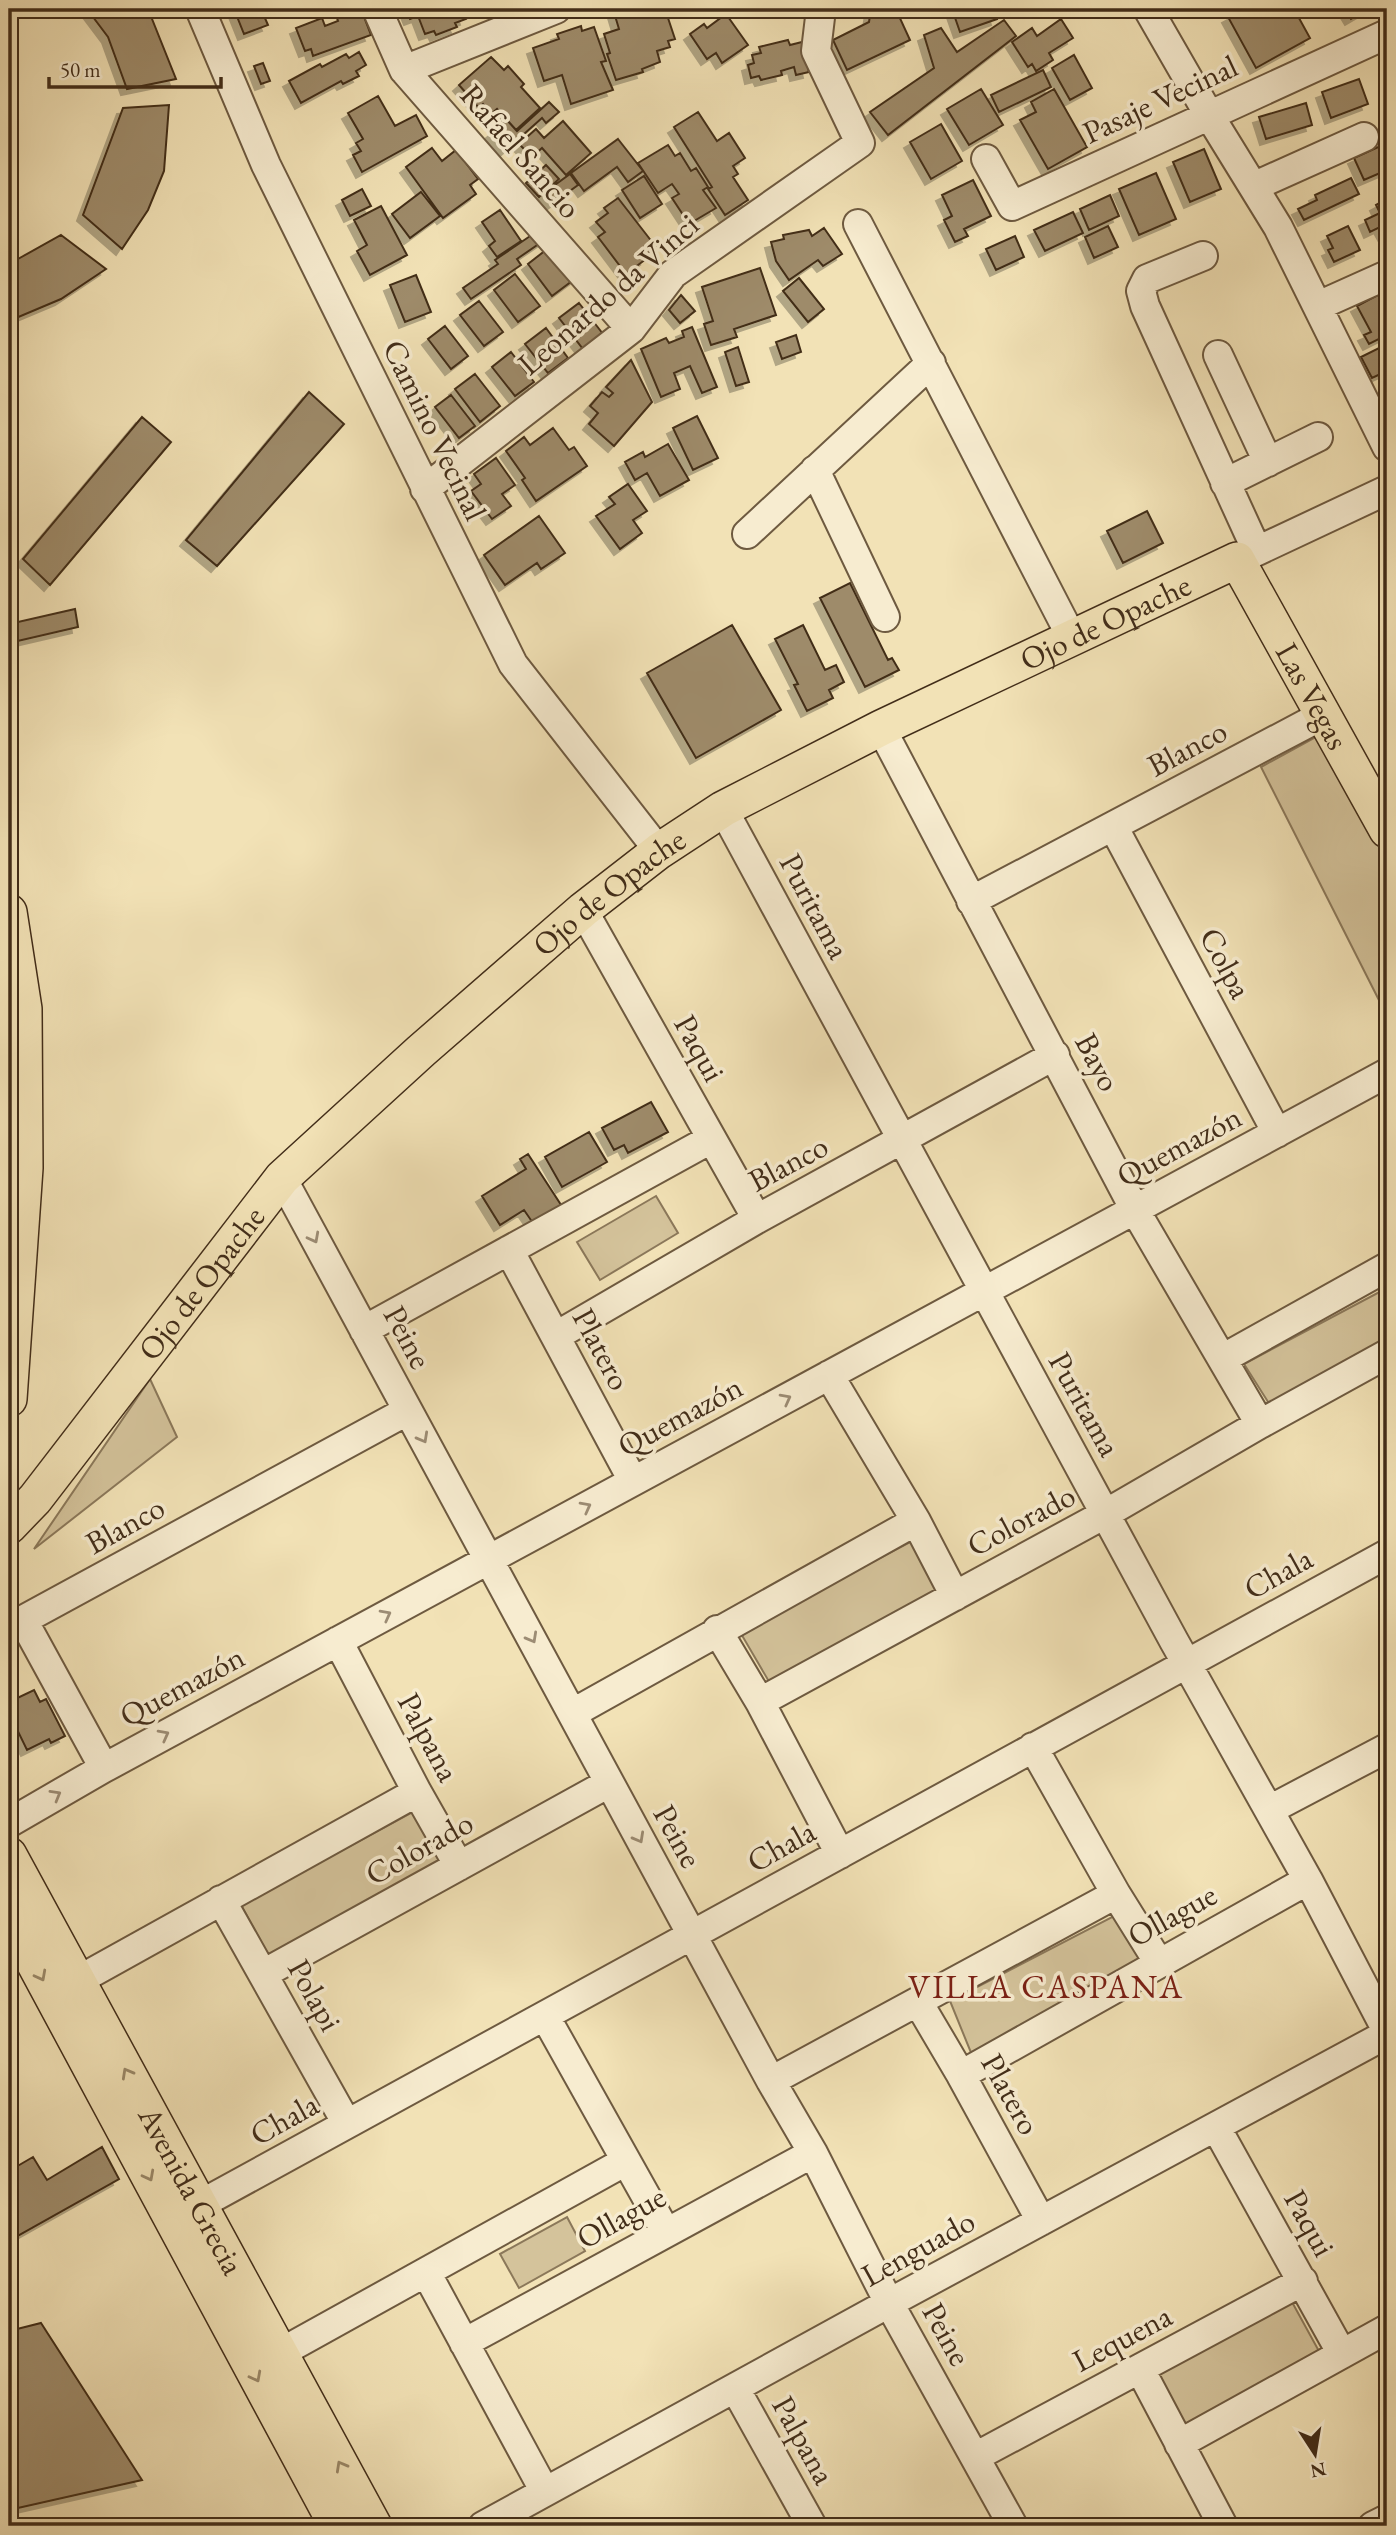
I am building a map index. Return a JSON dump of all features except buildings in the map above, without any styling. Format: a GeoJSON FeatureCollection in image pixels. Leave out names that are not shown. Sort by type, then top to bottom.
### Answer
{"type":"FeatureCollection","features":[{"type":"Feature","properties":{"kind":"main road","name":"Ojo de Opache"},"geometry":{"type":"LineString","coordinates":[[9,1526],[35,1499],[282,1178],[421,1051],[583,910],[659,851],[723,809],[881,729],[1247,556]]}},
{"type":"Feature","properties":{"kind":"main road","name":"Las Vegas"},"geometry":{"type":"LineString","coordinates":[[1247,556],[1323,715],[1387,830]]}},
{"type":"Feature","properties":{"kind":"main road"},"geometry":{"type":"LineString","coordinates":[[9,912],[24,1009],[25,1168],[9,1399]]}},
{"type":"Feature","properties":{"kind":"main road","name":"Avenida Grecia"},"geometry":{"type":"LineString","coordinates":[[9,1855],[77,1981],[337,2526]]}},
{"type":"Feature","properties":{"kind":"main road","name":"Avenida Grecia"},"geometry":{"type":"LineString","coordinates":[[12,1926],[186,2213],[280,2353],[374,2526]]}},
{"type":"Feature","properties":{"kind":"street","name":"Camino Vecinal"},"geometry":{"type":"LineString","coordinates":[[200,9],[266,165],[513,664],[659,851]]}},
{"type":"Feature","properties":{"kind":"street","name":"Rafael Sancio"},"geometry":{"type":"LineString","coordinates":[[377,9],[404,70],[631,329]]}},
{"type":"Feature","properties":{"kind":"street"},"geometry":{"type":"LineString","coordinates":[[404,70],[556,9]]}},
{"type":"Feature","properties":{"kind":"street","name":"Leonardo da Vinci"},"geometry":{"type":"LineString","coordinates":[[425,489],[631,329],[673,274],[860,143],[816,51],[821,9]]}},
{"type":"Feature","properties":{"kind":"street"},"geometry":{"type":"LineString","coordinates":[[1148,9],[1209,115],[1255,186],[1387,447]]}},
{"type":"Feature","properties":{"kind":"street","name":"Pasaje Vecinal"},"geometry":{"type":"LineString","coordinates":[[986,159],[1012,206],[1387,34]]}},
{"type":"Feature","properties":{"kind":"street"},"geometry":{"type":"LineString","coordinates":[[1255,186],[1364,137]]}},
{"type":"Feature","properties":{"kind":"street"},"geometry":{"type":"LineString","coordinates":[[858,224],[1072,638]]}},
{"type":"Feature","properties":{"kind":"street"},"geometry":{"type":"LineString","coordinates":[[1203,256],[1147,279],[1141,291],[1224,483],[1247,556]]}},
{"type":"Feature","properties":{"kind":"street"},"geometry":{"type":"LineString","coordinates":[[1318,306],[1387,275]]}},
{"type":"Feature","properties":{"kind":"street"},"geometry":{"type":"LineString","coordinates":[[1217,355],[1268,462]]}},
{"type":"Feature","properties":{"kind":"street"},"geometry":{"type":"LineString","coordinates":[[747,534],[931,363]]}},
{"type":"Feature","properties":{"kind":"street"},"geometry":{"type":"LineString","coordinates":[[1224,483],[1318,437]]}},
{"type":"Feature","properties":{"kind":"street"},"geometry":{"type":"LineString","coordinates":[[815,470],[885,617]]}},
{"type":"Feature","properties":{"kind":"street","name":"Ojo de Opache"},"geometry":{"type":"LineString","coordinates":[[1247,556],[1385,496]]}},
{"type":"Feature","properties":{"kind":"street","name":"Blanco"},"geometry":{"type":"LineString","coordinates":[[971,901],[1323,715]]}},
{"type":"Feature","properties":{"kind":"street","name":"Bayo"},"geometry":{"type":"LineString","coordinates":[[881,729],[1135,1210],[1260,1423]]}},
{"type":"Feature","properties":{"kind":"street","name":"Puritama"},"geometry":{"type":"LineString","coordinates":[[723,809],[1105,1514],[1308,1880],[1387,2032]]}},
{"type":"Feature","properties":{"kind":"street","name":"Colpa"},"geometry":{"type":"LineString","coordinates":[[1113,826],[1277,1133]]}},
{"type":"Feature","properties":{"kind":"street","name":"Paqui"},"geometry":{"type":"LineString","coordinates":[[583,910],[757,1219]]}},
{"type":"Feature","properties":{"kind":"street","name":"Blanco"},"geometry":{"type":"LineString","coordinates":[[556,1336],[757,1219],[902,1142],[1055,1055]]}},
{"type":"Feature","properties":{"kind":"street","name":"Quemazón"},"geometry":{"type":"LineString","coordinates":[[9,1823],[104,1768],[1387,1073]]}},
{"type":"Feature","properties":{"kind":"street","name":"Blanco"},"geometry":{"type":"LineString","coordinates":[[364,1330],[711,1139]]}},
{"type":"Feature","properties":{"kind":"street","name":"Peine"},"geometry":{"type":"LineString","coordinates":[[282,1178],[573,1713],[608,1783],[813,2153],[890,2303],[1012,2526]]}},
{"type":"Feature","properties":{"kind":"street","name":"Platero"},"geometry":{"type":"LineString","coordinates":[[509,1250],[633,1482]]}},
{"type":"Feature","properties":{"kind":"street"},"geometry":{"type":"LineString","coordinates":[[1222,1359],[1387,1267]]}},
{"type":"Feature","properties":{"kind":"street","name":"Colorado"},"geometry":{"type":"LineString","coordinates":[[760,1702],[1105,1514],[1260,1423],[1387,1354]]}},
{"type":"Feature","properties":{"kind":"street"},"geometry":{"type":"LineString","coordinates":[[829,1375],[916,1521],[955,1596]]}},
{"type":"Feature","properties":{"kind":"street","name":"Blanco"},"geometry":{"type":"LineString","coordinates":[[104,1768],[23,1620],[407,1410]]}},
{"type":"Feature","properties":{"kind":"street","name":"Colorado"},"geometry":{"type":"LineString","coordinates":[[573,1713],[916,1521]]}},
{"type":"Feature","properties":{"kind":"street","name":"Chala"},"geometry":{"type":"LineString","coordinates":[[186,2213],[1387,1554]]}},
{"type":"Feature","properties":{"kind":"street"},"geometry":{"type":"LineString","coordinates":[[717,1630],[760,1702],[839,1854]]}},
{"type":"Feature","properties":{"kind":"street","name":"Palpana"},"geometry":{"type":"LineString","coordinates":[[338,1641],[459,1866]]}},
{"type":"Feature","properties":{"kind":"street"},"geometry":{"type":"LineString","coordinates":[[1033,1747],[1116,1894],[1159,1963]]}},
{"type":"Feature","properties":{"kind":"street"},"geometry":{"type":"LineString","coordinates":[[1269,1810],[1387,1748]]}},
{"type":"Feature","properties":{"kind":"street","name":"Colorado"},"geometry":{"type":"LineString","coordinates":[[263,1975],[608,1783]]}},
{"type":"Feature","properties":{"kind":"street","name":"Colorado"},"geometry":{"type":"LineString","coordinates":[[77,1981],[417,1792]]}},
{"type":"Feature","properties":{"kind":"street","name":"Ollague"},"geometry":{"type":"LineString","coordinates":[[961,2075],[1308,1880]]}},
{"type":"Feature","properties":{"kind":"street","name":"Ollague"},"geometry":{"type":"LineString","coordinates":[[771,2081],[1116,1894]]}},
{"type":"Feature","properties":{"kind":"street","name":"Polapi"},"geometry":{"type":"LineString","coordinates":[[221,1900],[347,2124]]}},
{"type":"Feature","properties":{"kind":"street","name":"Platero"},"geometry":{"type":"LineString","coordinates":[[918,2002],[1041,2221]]}},
{"type":"Feature","properties":{"kind":"street"},"geometry":{"type":"LineString","coordinates":[[545,2016],[666,2232]]}},
{"type":"Feature","properties":{"kind":"street","name":"Lenguado"},"geometry":{"type":"LineString","coordinates":[[483,2526],[1387,2032]]}},
{"type":"Feature","properties":{"kind":"street","name":"Paqui"},"geometry":{"type":"LineString","coordinates":[[1216,2127],[1342,2354]]}},
{"type":"Feature","properties":{"kind":"street","name":"Ollague"},"geometry":{"type":"LineString","coordinates":[[464,2343],[813,2153]]}},
{"type":"Feature","properties":{"kind":"street","name":"Ollague"},"geometry":{"type":"LineString","coordinates":[[280,2353],[626,2161]]}},
{"type":"Feature","properties":{"kind":"street"},"geometry":{"type":"LineString","coordinates":[[426,2272],[545,2492]]}},
{"type":"Feature","properties":{"kind":"street","name":"Lequena"},"geometry":{"type":"LineString","coordinates":[[975,2457],[1303,2281]]}},
{"type":"Feature","properties":{"kind":"street"},"geometry":{"type":"LineString","coordinates":[[1179,2444],[1387,2329]]}},
{"type":"Feature","properties":{"kind":"street"},"geometry":{"type":"LineString","coordinates":[[1140,2369],[1223,2526]]}},
{"type":"Feature","properties":{"kind":"street","name":"Palpana"},"geometry":{"type":"LineString","coordinates":[[735,2388],[812,2526]]}},
{"type":"Feature","properties":{"kind":"street"},"geometry":{"type":"LineString","coordinates":[[1373,2526],[1387,2519]]}},
{"type":"Feature","properties":{"kind":"shaded area"},"geometry":{"type":"Polygon","coordinates":[[[1323,733],[1387,855],[1387,1016],[1261,767],[1323,733]]]}},
{"type":"Feature","properties":{"kind":"shaded area"},"geometry":{"type":"Polygon","coordinates":[[[656,1196],[678,1233],[600,1280],[577,1242],[656,1196]]]}},
{"type":"Feature","properties":{"kind":"shaded area"},"geometry":{"type":"Polygon","coordinates":[[[1387,1288],[1387,1344],[1270,1405],[1244,1364],[1387,1288]]]}},
{"type":"Feature","properties":{"kind":"shaded area"},"geometry":{"type":"Polygon","coordinates":[[[150,1379],[177,1437],[34,1549],[150,1379]]]}},
{"type":"Feature","properties":{"kind":"shaded area"},"geometry":{"type":"Polygon","coordinates":[[[912,1541],[944,1593],[771,1685],[740,1632],[912,1541]]]}},
{"type":"Feature","properties":{"kind":"shaded area"},"geometry":{"type":"Polygon","coordinates":[[[420,1808],[450,1866],[272,1962],[241,1905],[420,1808]]]}},
{"type":"Feature","properties":{"kind":"shaded area"},"geometry":{"type":"Polygon","coordinates":[[[1114,1916],[1143,1965],[974,2060],[950,2001],[1114,1916]]]}},
{"type":"Feature","properties":{"kind":"shaded area"},"geometry":{"type":"Polygon","coordinates":[[[567,2217],[585,2251],[519,2288],[500,2254],[567,2217]]]}},
{"type":"Feature","properties":{"kind":"shaded area"},"geometry":{"type":"Polygon","coordinates":[[[1292,2302],[1320,2353],[1184,2427],[1156,2376],[1292,2302]]]}},
{"type":"Feature","properties":{"kind":"district","name":"VILLA CASPANA"},"geometry":{"type":"Point","coordinates":[1046,1986]}}]}
